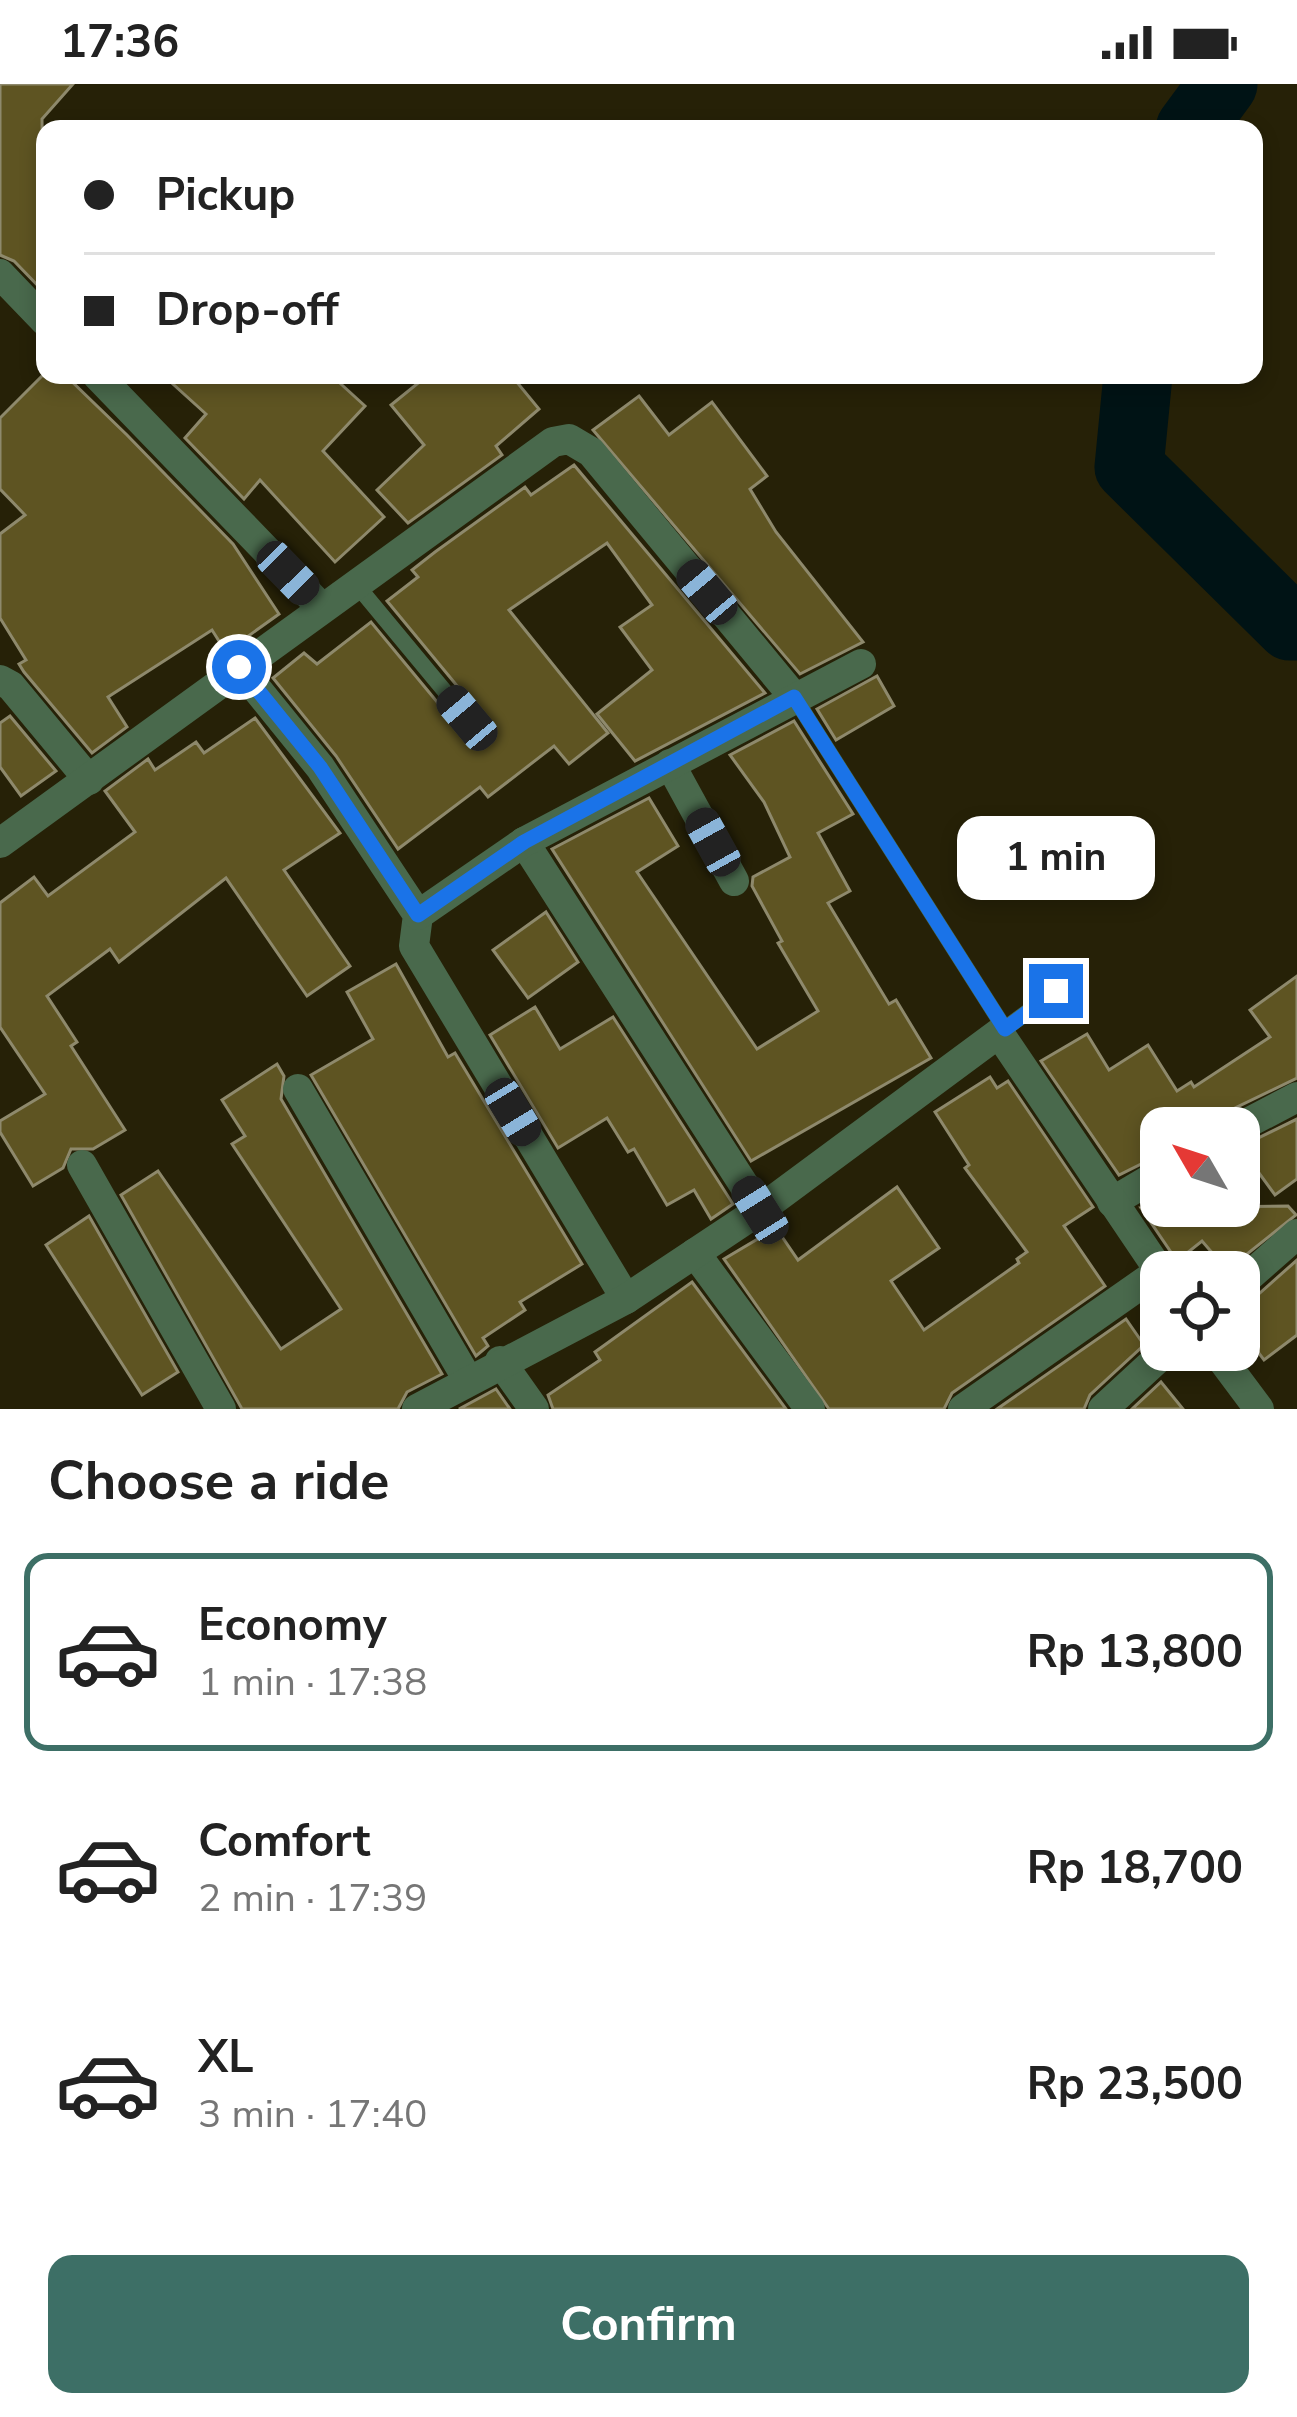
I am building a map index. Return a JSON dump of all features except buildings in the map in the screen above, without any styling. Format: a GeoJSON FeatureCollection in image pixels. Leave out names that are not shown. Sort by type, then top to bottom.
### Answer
{"type":"FeatureCollection","features":[{"type":"Feature","properties":{"kind":"street"},"geometry":{"type":"LineString","coordinates":[[0,274],[36,312]]}},
{"type":"Feature","properties":{"kind":"street"},"geometry":{"type":"LineString","coordinates":[[107,384],[320,606]]}},
{"type":"Feature","properties":{"kind":"street"},"geometry":{"type":"LineString","coordinates":[[0,844],[320,606],[553,442],[569,439],[591,452],[794,697]]}},
{"type":"Feature","properties":{"kind":"street"},"geometry":{"type":"LineString","coordinates":[[418,915],[524,842],[861,664]]}},
{"type":"Feature","properties":{"kind":"street"},"geometry":{"type":"LineString","coordinates":[[239,667],[320,767],[418,915],[414,946],[626,1299]]}},
{"type":"Feature","properties":{"kind":"street"},"geometry":{"type":"LineString","coordinates":[[0,680],[89,780]]}},
{"type":"Feature","properties":{"kind":"street"},"geometry":{"type":"LineString","coordinates":[[670,764],[734,881]]}},
{"type":"Feature","properties":{"kind":"street"},"geometry":{"type":"LineString","coordinates":[[524,842],[760,1210]]}},
{"type":"Feature","properties":{"kind":"street"},"geometry":{"type":"LineString","coordinates":[[417,1409],[500,1361],[626,1299],[760,1210],[1002,1031],[1146,1251]]}},
{"type":"Feature","properties":{"kind":"street"},"geometry":{"type":"LineString","coordinates":[[298,1089],[467,1380]]}},
{"type":"Feature","properties":{"kind":"street"},"geometry":{"type":"LineString","coordinates":[[1260,1116],[1297,1097]]}},
{"type":"Feature","properties":{"kind":"street"},"geometry":{"type":"LineString","coordinates":[[82,1165],[221,1409]]}},
{"type":"Feature","properties":{"kind":"street"},"geometry":{"type":"LineString","coordinates":[[1112,1202],[1140,1185]]}},
{"type":"Feature","properties":{"kind":"street"},"geometry":{"type":"LineString","coordinates":[[1260,1267],[1297,1234]]}},
{"type":"Feature","properties":{"kind":"street"},"geometry":{"type":"LineString","coordinates":[[695,1253],[810,1409]]}},
{"type":"Feature","properties":{"kind":"street"},"geometry":{"type":"LineString","coordinates":[[963,1409],[1140,1286]]}},
{"type":"Feature","properties":{"kind":"street"},"geometry":{"type":"LineString","coordinates":[[500,1361],[534,1409]]}},
{"type":"Feature","properties":{"kind":"street"},"geometry":{"type":"LineString","coordinates":[[1103,1409],[1144,1371]]}},
{"type":"Feature","properties":{"kind":"street"},"geometry":{"type":"LineString","coordinates":[[1230,1371],[1258,1409]]}},
{"type":"Feature","properties":{"kind":"lane"},"geometry":{"type":"LineString","coordinates":[[355,582],[467,718]]}},
{"type":"Feature","properties":{"kind":"lane"},"geometry":{"type":"LineString","coordinates":[[794,697],[1002,1031],[1056,991]]}},
{"type":"Feature","properties":{"kind":"waterway"},"geometry":{"type":"LineString","coordinates":[[1197,120],[1223,84]]}},
{"type":"Feature","properties":{"kind":"waterway"},"geometry":{"type":"LineString","coordinates":[[1137,384],[1129,467],[1290,626],[1297,626]]}},
{"type":"Feature","properties":{"kind":"route"},"geometry":{"type":"LineString","coordinates":[[239,667],[320,767],[418,915],[524,842],[794,697],[1005,1029],[1056,991]]}}]}
